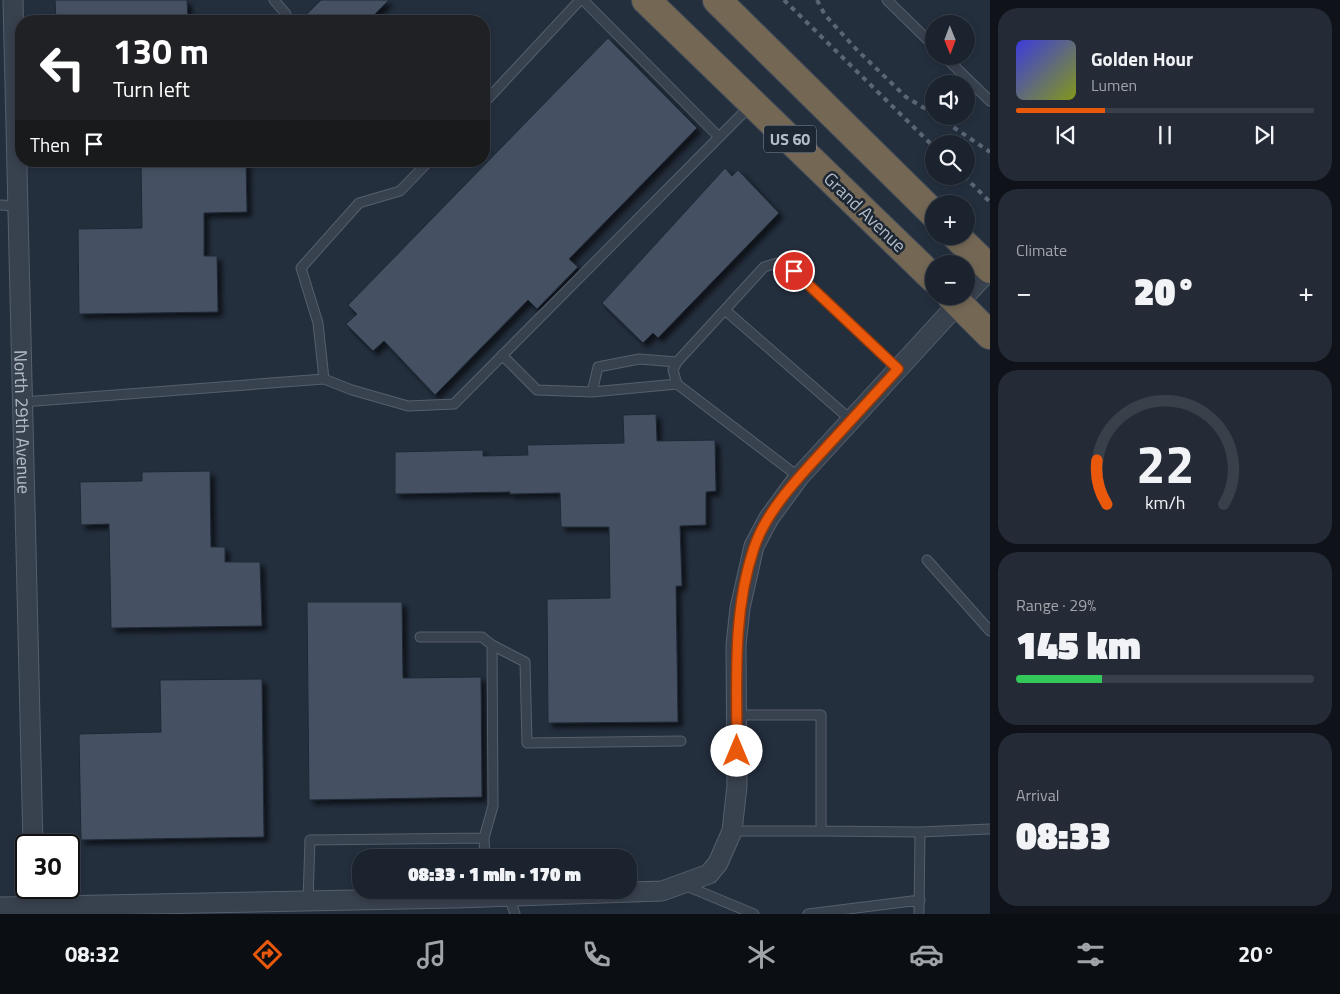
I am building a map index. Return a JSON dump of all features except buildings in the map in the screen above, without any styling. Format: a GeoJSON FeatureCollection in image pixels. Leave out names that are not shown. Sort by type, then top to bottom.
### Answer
{"type":"FeatureCollection","features":[{"type":"Feature","properties":{"kind":"highway","name":"Grand Avenue"},"geometry":{"type":"LineString","coordinates":[[646,0],[925,270]]}},
{"type":"Feature","properties":{"kind":"highway","name":"US 60"},"geometry":{"type":"LineString","coordinates":[[717,0],[925,205]]}},
{"type":"Feature","properties":{"kind":"highway"},"geometry":{"type":"LineString","coordinates":[[965,245],[990,269]]}},
{"type":"Feature","properties":{"kind":"highway"},"geometry":{"type":"LineString","coordinates":[[966,305],[990,335]]}},
{"type":"Feature","properties":{"kind":"street","name":"North 29th Avenue"},"geometry":{"type":"LineString","coordinates":[[13,0],[9,205],[23,402],[34,834]]}},
{"type":"Feature","properties":{"kind":"street"},"geometry":{"type":"LineString","coordinates":[[975,284],[990,269]]}},
{"type":"Feature","properties":{"kind":"street"},"geometry":{"type":"LineString","coordinates":[[498,899],[512,905],[662,891],[709,874],[718,863],[732,831],[737,786],[736,645],[740,608],[754,546],[769,518],[798,477],[898,369],[954,305]]}},
{"type":"Feature","properties":{"kind":"street"},"geometry":{"type":"LineString","coordinates":[[0,907],[35,903],[359,899]]}},
{"type":"Feature","properties":{"kind":"lane"},"geometry":{"type":"LineString","coordinates":[[274,0],[286,14]]}},
{"type":"Feature","properties":{"kind":"lane"},"geometry":{"type":"LineString","coordinates":[[490,97],[581,0],[719,137]]}},
{"type":"Feature","properties":{"kind":"lane"},"geometry":{"type":"LineString","coordinates":[[887,0],[925,37]]}},
{"type":"Feature","properties":{"kind":"lane"},"geometry":{"type":"LineString","coordinates":[[953,65],[990,101]]}},
{"type":"Feature","properties":{"kind":"lane"},"geometry":{"type":"LineString","coordinates":[[23,402],[324,379],[352,390],[408,406],[454,404],[753,103]]}},
{"type":"Feature","properties":{"kind":"lane"},"geometry":{"type":"LineString","coordinates":[[324,379],[318,323],[301,268],[358,203],[400,191],[422,167]]}},
{"type":"Feature","properties":{"kind":"lane"},"geometry":{"type":"LineString","coordinates":[[798,477],[677,384],[673,370],[677,362],[764,267],[777,263],[794,271],[898,369]]}},
{"type":"Feature","properties":{"kind":"lane"},"geometry":{"type":"LineString","coordinates":[[725,310],[851,420]]}},
{"type":"Feature","properties":{"kind":"lane"},"geometry":{"type":"LineString","coordinates":[[502,355],[537,390],[592,392],[677,384]]}},
{"type":"Feature","properties":{"kind":"lane"},"geometry":{"type":"LineString","coordinates":[[592,392],[598,367],[639,359],[677,362]]}},
{"type":"Feature","properties":{"kind":"lane"},"geometry":{"type":"LineString","coordinates":[[927,560],[990,631]]}},
{"type":"Feature","properties":{"kind":"lane"},"geometry":{"type":"LineString","coordinates":[[420,637],[482,637],[492,645],[525,662],[527,743],[681,741]]}},
{"type":"Feature","properties":{"kind":"lane"},"geometry":{"type":"LineString","coordinates":[[485,849],[484,838],[493,806],[492,645]]}},
{"type":"Feature","properties":{"kind":"lane"},"geometry":{"type":"LineString","coordinates":[[737,715],[821,715],[821,831]]}},
{"type":"Feature","properties":{"kind":"lane"},"geometry":{"type":"LineString","coordinates":[[732,831],[854,830],[920,832],[990,829]]}},
{"type":"Feature","properties":{"kind":"lane"},"geometry":{"type":"LineString","coordinates":[[919,914],[920,832]]}},
{"type":"Feature","properties":{"kind":"lane"},"geometry":{"type":"LineString","coordinates":[[308,901],[310,840],[484,838]]}},
{"type":"Feature","properties":{"kind":"lane"},"geometry":{"type":"LineString","coordinates":[[681,884],[754,914]]}},
{"type":"Feature","properties":{"kind":"lane"},"geometry":{"type":"LineString","coordinates":[[808,914],[920,900]]}},
{"type":"Feature","properties":{"kind":"railway"},"geometry":{"type":"LineString","coordinates":[[784,0],[925,138]]}},
{"type":"Feature","properties":{"kind":"railway"},"geometry":{"type":"LineString","coordinates":[[817,0],[825,15],[856,49],[906,97],[925,109]]}},
{"type":"Feature","properties":{"kind":"railway"},"geometry":{"type":"LineString","coordinates":[[950,125],[990,152]]}},
{"type":"Feature","properties":{"kind":"railway"},"geometry":{"type":"LineString","coordinates":[[973,185],[990,202]]}},
{"type":"Feature","properties":{"kind":"route"},"geometry":{"type":"LineString","coordinates":[[737,751],[736,645],[740,608],[754,546],[769,518],[798,477],[898,369],[794,271]]}}]}
